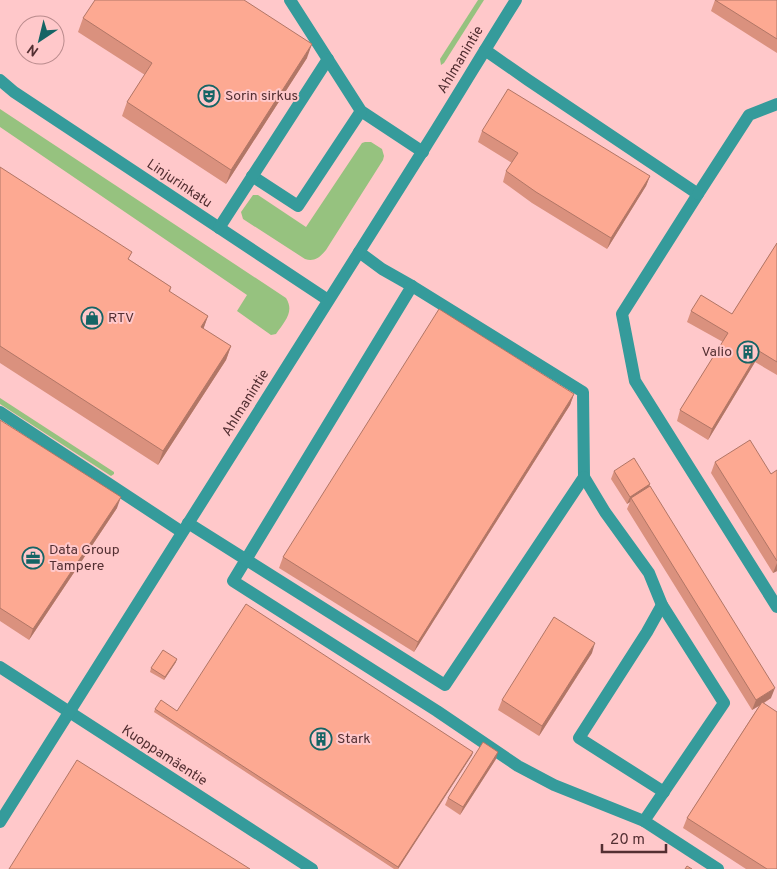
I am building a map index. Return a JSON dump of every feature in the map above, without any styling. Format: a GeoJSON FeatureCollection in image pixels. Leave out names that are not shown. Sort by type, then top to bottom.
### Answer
{"type":"FeatureCollection","features":[{"type":"Feature","properties":{"kind":"street"},"geometry":{"type":"LineString","coordinates":[[290,0],[361,111],[423,152]]}},
{"type":"Feature","properties":{"kind":"street","name":"Ahlmanintie"},"geometry":{"type":"LineString","coordinates":[[0,822],[423,152],[516,0]]}},
{"type":"Feature","properties":{"kind":"street"},"geometry":{"type":"LineString","coordinates":[[485,50],[698,194]]}},
{"type":"Feature","properties":{"kind":"street"},"geometry":{"type":"LineString","coordinates":[[219,228],[328,59]]}},
{"type":"Feature","properties":{"kind":"street","name":"Linjurinkatu"},"geometry":{"type":"LineString","coordinates":[[0,80],[14,92],[328,300]]}},
{"type":"Feature","properties":{"kind":"street"},"geometry":{"type":"LineString","coordinates":[[777,104],[749,115],[622,314],[635,381],[777,607]]}},
{"type":"Feature","properties":{"kind":"street"},"geometry":{"type":"LineString","coordinates":[[252,176],[298,206],[361,111]]}},
{"type":"Feature","properties":{"kind":"street"},"geometry":{"type":"LineString","coordinates":[[359,252],[583,392],[584,477],[605,512],[649,573],[662,605],[724,703],[644,821]]}},
{"type":"Feature","properties":{"kind":"street"},"geometry":{"type":"LineString","coordinates":[[412,286],[233,581],[437,711],[518,766],[554,785],[644,821],[718,869]]}},
{"type":"Feature","properties":{"kind":"street"},"geometry":{"type":"LineString","coordinates":[[0,412],[185,528],[246,560],[445,685],[584,477]]}},
{"type":"Feature","properties":{"kind":"street"},"geometry":{"type":"LineString","coordinates":[[662,605],[647,632],[579,738],[664,792]]}},
{"type":"Feature","properties":{"kind":"street","name":"Kuoppamäentie"},"geometry":{"type":"LineString","coordinates":[[0,667],[312,869]]}},
{"type":"Feature","properties":{"kind":"green space"},"geometry":{"type":"Polygon","coordinates":[[[478,0],[484,0],[441,65],[440,59],[478,0]]]}},
{"type":"Feature","properties":{"kind":"green space"},"geometry":{"type":"Polygon","coordinates":[[[0,109],[286,298],[289,312],[276,334],[271,335],[237,311],[247,295],[0,127],[0,109]]]}},
{"type":"Feature","properties":{"kind":"green space"},"geometry":{"type":"Polygon","coordinates":[[[371,142],[382,149],[383,160],[322,255],[312,260],[305,259],[243,219],[241,212],[253,195],[258,195],[306,227],[362,143],[371,142]]]}},
{"type":"Feature","properties":{"kind":"green space"},"geometry":{"type":"Polygon","coordinates":[[[0,398],[114,472],[114,474],[111,476],[0,404],[0,398]]]}},
{"type":"Feature","properties":{"kind":"building","name":"Sorin sirkus"},"geometry":{"type":"Polygon","coordinates":[[[95,0],[244,0],[312,44],[231,170],[127,102],[152,63],[83,18],[95,0]]]}},
{"type":"Feature","properties":{"kind":"building"},"geometry":{"type":"Polygon","coordinates":[[[715,0],[777,0],[777,39],[715,0]]]}},
{"type":"Feature","properties":{"kind":"building"},"geometry":{"type":"Polygon","coordinates":[[[508,89],[650,176],[611,238],[536,192],[506,171],[518,153],[482,131],[508,89]]]}},
{"type":"Feature","properties":{"kind":"building","name":"RTV"},"geometry":{"type":"Polygon","coordinates":[[[0,167],[132,252],[128,259],[171,287],[169,291],[208,316],[201,327],[231,346],[163,451],[0,346],[0,167]]]}},
{"type":"Feature","properties":{"kind":"building","name":"Valio"},"geometry":{"type":"Polygon","coordinates":[[[777,243],[777,362],[759,351],[712,429],[680,410],[728,333],[691,311],[701,295],[732,314],[777,243]]]}},
{"type":"Feature","properties":{"kind":"building"},"geometry":{"type":"Polygon","coordinates":[[[439,309],[574,394],[418,642],[283,557],[439,309]]]}},
{"type":"Feature","properties":{"kind":"building"},"geometry":{"type":"Polygon","coordinates":[[[0,420],[121,497],[33,629],[0,608],[0,420]]]}},
{"type":"Feature","properties":{"kind":"building"},"geometry":{"type":"Polygon","coordinates":[[[750,440],[771,474],[777,470],[777,561],[715,462],[750,440]]]}},
{"type":"Feature","properties":{"kind":"building"},"geometry":{"type":"Polygon","coordinates":[[[634,458],[650,484],[630,497],[614,471],[634,458]]]}},
{"type":"Feature","properties":{"kind":"building"},"geometry":{"type":"Polygon","coordinates":[[[650,486],[775,688],[756,700],[631,498],[650,486]]]}},
{"type":"Feature","properties":{"kind":"building","name":"Stark"},"geometry":{"type":"Polygon","coordinates":[[[246,604],[473,752],[398,867],[155,709],[161,700],[177,711],[246,604]]]}},
{"type":"Feature","properties":{"kind":"building"},"geometry":{"type":"Polygon","coordinates":[[[554,617],[595,643],[542,726],[502,700],[554,617]]]}},
{"type":"Feature","properties":{"kind":"building"},"geometry":{"type":"Polygon","coordinates":[[[163,650],[177,659],[165,677],[151,668],[163,650]]]}},
{"type":"Feature","properties":{"kind":"building"},"geometry":{"type":"Polygon","coordinates":[[[762,702],[777,712],[777,869],[767,869],[687,818],[762,702]]]}},
{"type":"Feature","properties":{"kind":"building"},"geometry":{"type":"Polygon","coordinates":[[[483,742],[498,752],[463,807],[448,798],[483,742]]]}},
{"type":"Feature","properties":{"kind":"building"},"geometry":{"type":"Polygon","coordinates":[[[77,760],[250,869],[9,869],[77,760]]]}},
{"type":"Feature","properties":{"kind":"place","name":"Sorin sirkus"},"geometry":{"type":"Point","coordinates":[209,96]}},
{"type":"Feature","properties":{"kind":"place","name":"RTV"},"geometry":{"type":"Point","coordinates":[92,318]}},
{"type":"Feature","properties":{"kind":"place","name":"Valio"},"geometry":{"type":"Point","coordinates":[748,352]}},
{"type":"Feature","properties":{"kind":"place","name":"Data Group Tampere"},"geometry":{"type":"Point","coordinates":[33,558]}},
{"type":"Feature","properties":{"kind":"place","name":"Stark"},"geometry":{"type":"Point","coordinates":[321,739]}}]}
